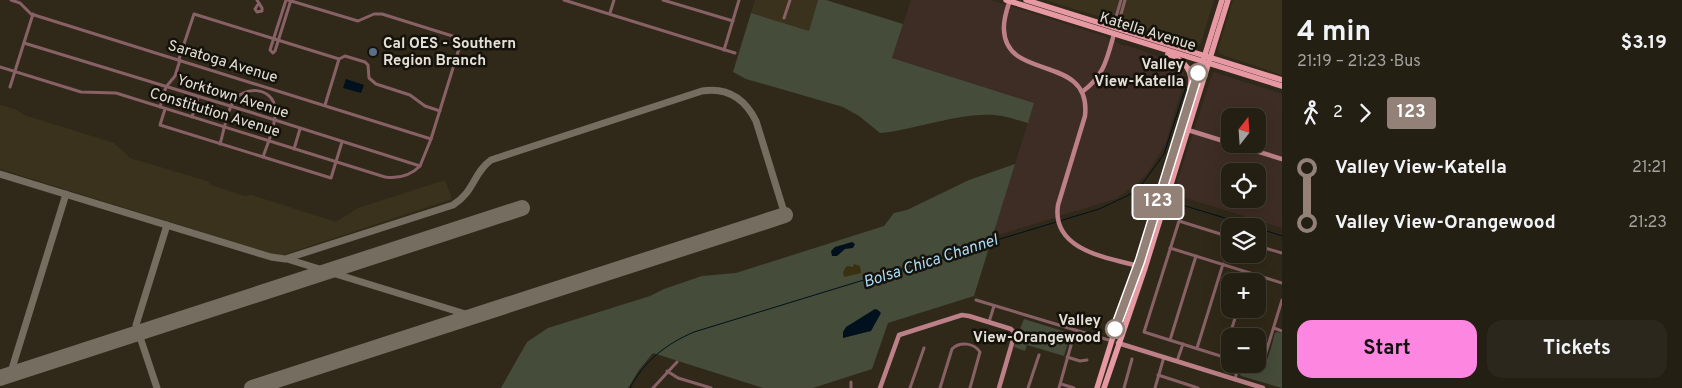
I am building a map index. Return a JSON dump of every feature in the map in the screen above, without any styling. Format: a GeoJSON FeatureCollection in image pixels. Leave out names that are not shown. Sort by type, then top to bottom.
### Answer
{"type":"FeatureCollection","features":[{"type":"Feature","properties":{"kind":"main road","name":"Katella Avenue"},"geometry":{"type":"LineString","coordinates":[[1008,0],[1113,30],[1125,30],[1282,86]]}},
{"type":"Feature","properties":{"kind":"main road","name":"Katella Avenue"},"geometry":{"type":"LineString","coordinates":[[1026,0],[1139,41],[1282,80]]}},
{"type":"Feature","properties":{"kind":"main road"},"geometry":{"type":"LineString","coordinates":[[1097,388],[1142,267],[1188,130],[1222,0]]}},
{"type":"Feature","properties":{"kind":"main road"},"geometry":{"type":"LineString","coordinates":[[1142,267],[1182,125],[1228,0]]}},
{"type":"Feature","properties":{"kind":"main road"},"geometry":{"type":"LineString","coordinates":[[1139,41],[1147,47],[1178,58],[1188,68],[1192,83],[1182,125]]}},
{"type":"Feature","properties":{"kind":"main road"},"geometry":{"type":"LineString","coordinates":[[1104,388],[1115,342]]}},
{"type":"Feature","properties":{"kind":"street","name":"Saratoga Avenue"},"geometry":{"type":"LineString","coordinates":[[11,0],[20,3],[33,14],[431,139]]}},
{"type":"Feature","properties":{"kind":"street"},"geometry":{"type":"LineString","coordinates":[[289,0],[275,51],[270,53],[274,38],[289,0]]}},
{"type":"Feature","properties":{"kind":"street"},"geometry":{"type":"LineString","coordinates":[[289,0],[358,22],[374,14],[382,14],[462,39],[427,152],[420,166]]}},
{"type":"Feature","properties":{"kind":"street"},"geometry":{"type":"LineString","coordinates":[[564,0],[735,53]]}},
{"type":"Feature","properties":{"kind":"street"},"geometry":{"type":"LineString","coordinates":[[582,6],[584,0]]}},
{"type":"Feature","properties":{"kind":"street"},"geometry":{"type":"LineString","coordinates":[[610,13],[614,0]]}},
{"type":"Feature","properties":{"kind":"street"},"geometry":{"type":"LineString","coordinates":[[662,0],[733,21]]}},
{"type":"Feature","properties":{"kind":"street"},"geometry":{"type":"LineString","coordinates":[[724,50],[740,0]]}},
{"type":"Feature","properties":{"kind":"street"},"geometry":{"type":"LineString","coordinates":[[784,18],[790,0]]}},
{"type":"Feature","properties":{"kind":"street"},"geometry":{"type":"LineString","coordinates":[[1008,0],[1004,30],[1008,45],[1021,59],[1068,76],[1082,92],[1086,106],[1085,116],[1058,205],[1059,222],[1070,240],[1081,249],[1142,267]]}},
{"type":"Feature","properties":{"kind":"street"},"geometry":{"type":"LineString","coordinates":[[1082,92],[1091,86],[1102,73],[1121,0]]}},
{"type":"Feature","properties":{"kind":"street"},"geometry":{"type":"LineString","coordinates":[[1113,30],[1125,0]]}},
{"type":"Feature","properties":{"kind":"street"},"geometry":{"type":"LineString","coordinates":[[10,87],[33,14]]}},
{"type":"Feature","properties":{"kind":"street"},"geometry":{"type":"LineString","coordinates":[[160,107],[166,87],[175,76],[194,14],[339,58],[345,56],[366,62],[370,78],[376,84],[412,96],[425,106],[440,111]]}},
{"type":"Feature","properties":{"kind":"street","name":"Yorktown Avenue"},"geometry":{"type":"LineString","coordinates":[[24,43],[420,166]]}},
{"type":"Feature","properties":{"kind":"street"},"geometry":{"type":"LineString","coordinates":[[325,105],[339,58]]}},
{"type":"Feature","properties":{"kind":"street","name":"Constitution Avenue"},"geometry":{"type":"LineString","coordinates":[[0,67],[81,92],[116,93],[336,162],[394,178],[407,175],[420,166]]}},
{"type":"Feature","properties":{"kind":"street"},"geometry":{"type":"LineString","coordinates":[[260,91],[262,86]]}},
{"type":"Feature","properties":{"kind":"street"},"geometry":{"type":"LineString","coordinates":[[220,144],[231,107],[242,92],[260,91],[273,102],[275,110],[274,120],[263,157]]}},
{"type":"Feature","properties":{"kind":"street"},"geometry":{"type":"LineString","coordinates":[[192,117],[198,97]]}},
{"type":"Feature","properties":{"kind":"street"},"geometry":{"type":"LineString","coordinates":[[165,109],[160,125],[331,178],[342,142]]}},
{"type":"Feature","properties":{"kind":"street"},"geometry":{"type":"LineString","coordinates":[[294,149],[300,129]]}},
{"type":"Feature","properties":{"kind":"street"},"geometry":{"type":"LineString","coordinates":[[1188,130],[1221,140]]}},
{"type":"Feature","properties":{"kind":"street"},"geometry":{"type":"LineString","coordinates":[[1263,153],[1282,159]]}},
{"type":"Feature","properties":{"kind":"street"},"geometry":{"type":"LineString","coordinates":[[1221,234],[1179,220],[1144,332],[1221,355]]}},
{"type":"Feature","properties":{"kind":"street"},"geometry":{"type":"LineString","coordinates":[[1170,248],[1249,273]]}},
{"type":"Feature","properties":{"kind":"street"},"geometry":{"type":"LineString","coordinates":[[1266,248],[1282,253]]}},
{"type":"Feature","properties":{"kind":"street"},"geometry":{"type":"LineString","coordinates":[[1170,340],[1196,256]]}},
{"type":"Feature","properties":{"kind":"street"},"geometry":{"type":"LineString","coordinates":[[1197,348],[1222,264]]}},
{"type":"Feature","properties":{"kind":"street"},"geometry":{"type":"LineString","coordinates":[[1266,278],[1282,283]]}},
{"type":"Feature","properties":{"kind":"street"},"geometry":{"type":"LineString","coordinates":[[976,300],[1264,388]]}},
{"type":"Feature","properties":{"kind":"street"},"geometry":{"type":"LineString","coordinates":[[1266,353],[1282,300]]}},
{"type":"Feature","properties":{"kind":"street"},"geometry":{"type":"LineString","coordinates":[[989,322],[994,306]]}},
{"type":"Feature","properties":{"kind":"street"},"geometry":{"type":"LineString","coordinates":[[880,388],[897,340],[903,333],[962,316],[1011,329],[1015,333],[999,388]]}},
{"type":"Feature","properties":{"kind":"street"},"geometry":{"type":"LineString","coordinates":[[1274,328],[1282,331]]}},
{"type":"Feature","properties":{"kind":"street"},"geometry":{"type":"LineString","coordinates":[[1074,388],[1060,386],[1075,331]]}},
{"type":"Feature","properties":{"kind":"street"},"geometry":{"type":"LineString","coordinates":[[940,388],[954,346],[962,343],[980,350],[970,388]]}},
{"type":"Feature","properties":{"kind":"street"},"geometry":{"type":"LineString","coordinates":[[1177,361],[1183,344]]}},
{"type":"Feature","properties":{"kind":"street"},"geometry":{"type":"LineString","coordinates":[[910,388],[924,348]]}},
{"type":"Feature","properties":{"kind":"street"},"geometry":{"type":"LineString","coordinates":[[1028,388],[1039,355]]}},
{"type":"Feature","properties":{"kind":"street"},"geometry":{"type":"LineString","coordinates":[[1067,357],[1087,360]]}},
{"type":"Feature","properties":{"kind":"street"},"geometry":{"type":"LineString","coordinates":[[1155,388],[1164,357]]}},
{"type":"Feature","properties":{"kind":"street"},"geometry":{"type":"LineString","coordinates":[[1124,388],[1132,359]]}},
{"type":"Feature","properties":{"kind":"street"},"geometry":{"type":"LineString","coordinates":[[653,388],[677,362]]}},
{"type":"Feature","properties":{"kind":"street"},"geometry":{"type":"LineString","coordinates":[[668,371],[678,378],[711,388]]}},
{"type":"Feature","properties":{"kind":"street"},"geometry":{"type":"LineString","coordinates":[[1235,379],[1237,373]]}},
{"type":"Feature","properties":{"kind":"street"},"geometry":{"type":"LineString","coordinates":[[1158,376],[1184,386],[1198,388]]}},
{"type":"Feature","properties":{"kind":"street"},"geometry":{"type":"LineString","coordinates":[[851,382],[851,388]]}},
{"type":"Feature","properties":{"kind":"shaded area"},"geometry":{"type":"Polygon","coordinates":[[[755,0],[818,0],[809,31],[751,13],[755,0]]]}},
{"type":"Feature","properties":{"kind":"shaded area"},"geometry":{"type":"Polygon","coordinates":[[[911,0],[991,0],[1104,36],[1122,45],[1178,64],[1184,73],[1185,79],[1165,145],[1149,171],[1136,185],[1115,199],[992,237],[1034,103],[892,58],[911,0]]]}},
{"type":"Feature","properties":{"kind":"shaded area"},"geometry":{"type":"Polygon","coordinates":[[[1045,0],[1214,0],[1201,43],[1197,46],[1045,0]]]}},
{"type":"Feature","properties":{"kind":"shaded area"},"geometry":{"type":"Polygon","coordinates":[[[1233,0],[1282,0],[1282,75],[1220,54],[1218,49],[1233,0]]]}},
{"type":"Feature","properties":{"kind":"shaded area"},"geometry":{"type":"Polygon","coordinates":[[[1213,72],[1282,94],[1282,228],[1266,223],[1266,218],[1250,218],[1173,194],[1213,72]]]}},
{"type":"Feature","properties":{"kind":"shaded area"},"geometry":{"type":"Polygon","coordinates":[[[0,105],[15,109],[24,115],[114,143],[130,158],[207,181],[211,185],[244,196],[252,195],[336,222],[358,208],[445,180],[452,199],[283,255],[276,255],[0,169],[0,105]]]}},
{"type":"Feature","properties":{"kind":"green space"},"geometry":{"type":"Polygon","coordinates":[[[818,0],[826,0],[903,24],[892,58],[1034,103],[1028,123],[1002,116],[976,115],[880,133],[859,116],[843,107],[746,79],[733,72],[751,13],[809,31],[818,0]]]}},
{"type":"Feature","properties":{"kind":"green space"},"geometry":{"type":"Polygon","coordinates":[[[1015,164],[974,296],[888,323],[872,369],[813,388],[763,388],[653,353],[639,370],[628,388],[501,388],[527,342],[548,328],[650,296],[664,289],[702,276],[736,273],[884,226],[894,213],[907,210],[969,180],[1015,164]]]}},
{"type":"Feature","properties":{"kind":"green space"},"geometry":{"type":"Polygon","coordinates":[[[1024,319],[1069,333],[1070,336],[1064,356],[1027,345],[1025,351],[1014,347],[1018,335],[1017,331],[1020,329],[1024,319]]]}},
{"type":"Feature","properties":{"kind":"green space"},"geometry":{"type":"Polygon","coordinates":[[[1275,333],[1282,333],[1282,388],[1241,376],[1239,373],[1266,373],[1266,360],[1275,333]]]}},
{"type":"Feature","properties":{"kind":"sand"},"geometry":{"type":"Polygon","coordinates":[[[854,264],[860,266],[861,273],[844,277],[843,272],[846,267],[853,267],[854,264]]]}},
{"type":"Feature","properties":{"kind":"water"},"geometry":{"type":"Polygon","coordinates":[[[346,79],[364,85],[361,93],[343,88],[346,79]]]}},
{"type":"Feature","properties":{"kind":"water"},"geometry":{"type":"Polygon","coordinates":[[[852,242],[855,244],[853,248],[845,249],[837,256],[832,256],[831,251],[835,247],[852,242]]]}},
{"type":"Feature","properties":{"kind":"water"},"geometry":{"type":"Polygon","coordinates":[[[875,309],[881,313],[871,331],[843,338],[843,332],[846,327],[875,309]]]}},
{"type":"Feature","properties":{"kind":"waterway","name":"Bolsa Chica Channel"},"geometry":{"type":"LineString","coordinates":[[987,243],[1099,209],[1127,196],[1143,183],[1164,154],[1186,87]]}},
{"type":"Feature","properties":{"kind":"waterway"},"geometry":{"type":"LineString","coordinates":[[1130,195],[1140,193],[1156,197]]}},
{"type":"Feature","properties":{"kind":"waterway"},"geometry":{"type":"LineString","coordinates":[[1169,201],[1225,218]]}},
{"type":"Feature","properties":{"kind":"waterway"},"geometry":{"type":"LineString","coordinates":[[1266,231],[1282,236]]}},
{"type":"Feature","properties":{"kind":"waterway","name":"Bolsa Chica Channel"},"geometry":{"type":"LineString","coordinates":[[630,388],[642,370],[657,354],[674,342],[694,332],[893,271],[915,266],[927,260],[960,253],[976,245]]}},
{"type":"Feature","properties":{"kind":"taxiway"},"geometry":{"type":"LineString","coordinates":[[0,174],[271,257],[285,259],[453,205],[466,194],[485,165],[491,160],[702,91],[711,90],[735,96],[752,113],[785,215]]}},
{"type":"Feature","properties":{"kind":"taxiway"},"geometry":{"type":"LineString","coordinates":[[10,375],[66,194]]}},
{"type":"Feature","properties":{"kind":"taxiway"},"geometry":{"type":"LineString","coordinates":[[157,388],[136,325],[167,225]]}},
{"type":"Feature","properties":{"kind":"taxiway"},"geometry":{"type":"LineString","coordinates":[[287,259],[472,316]]}},
{"type":"Feature","properties":{"kind":"runway"},"geometry":{"type":"LineString","coordinates":[[0,378],[522,208]]}},
{"type":"Feature","properties":{"kind":"runway"},"geometry":{"type":"LineString","coordinates":[[252,388],[785,215]]}},
{"type":"Feature","properties":{"kind":"bus line","name":"123"},"geometry":{"type":"LineString","coordinates":[[1115,329],[1140,261],[1198,73]]}},
{"type":"Feature","properties":{"kind":"place","name":"Cal OES - Southern Region Branch"},"geometry":{"type":"Point","coordinates":[373,52]}},
{"type":"Feature","properties":{"kind":"place","name":"Valley View-Katella"},"geometry":{"type":"Point","coordinates":[1198,73]}},
{"type":"Feature","properties":{"kind":"place","name":"Valley View-Orangewood"},"geometry":{"type":"Point","coordinates":[1115,329]}}]}
